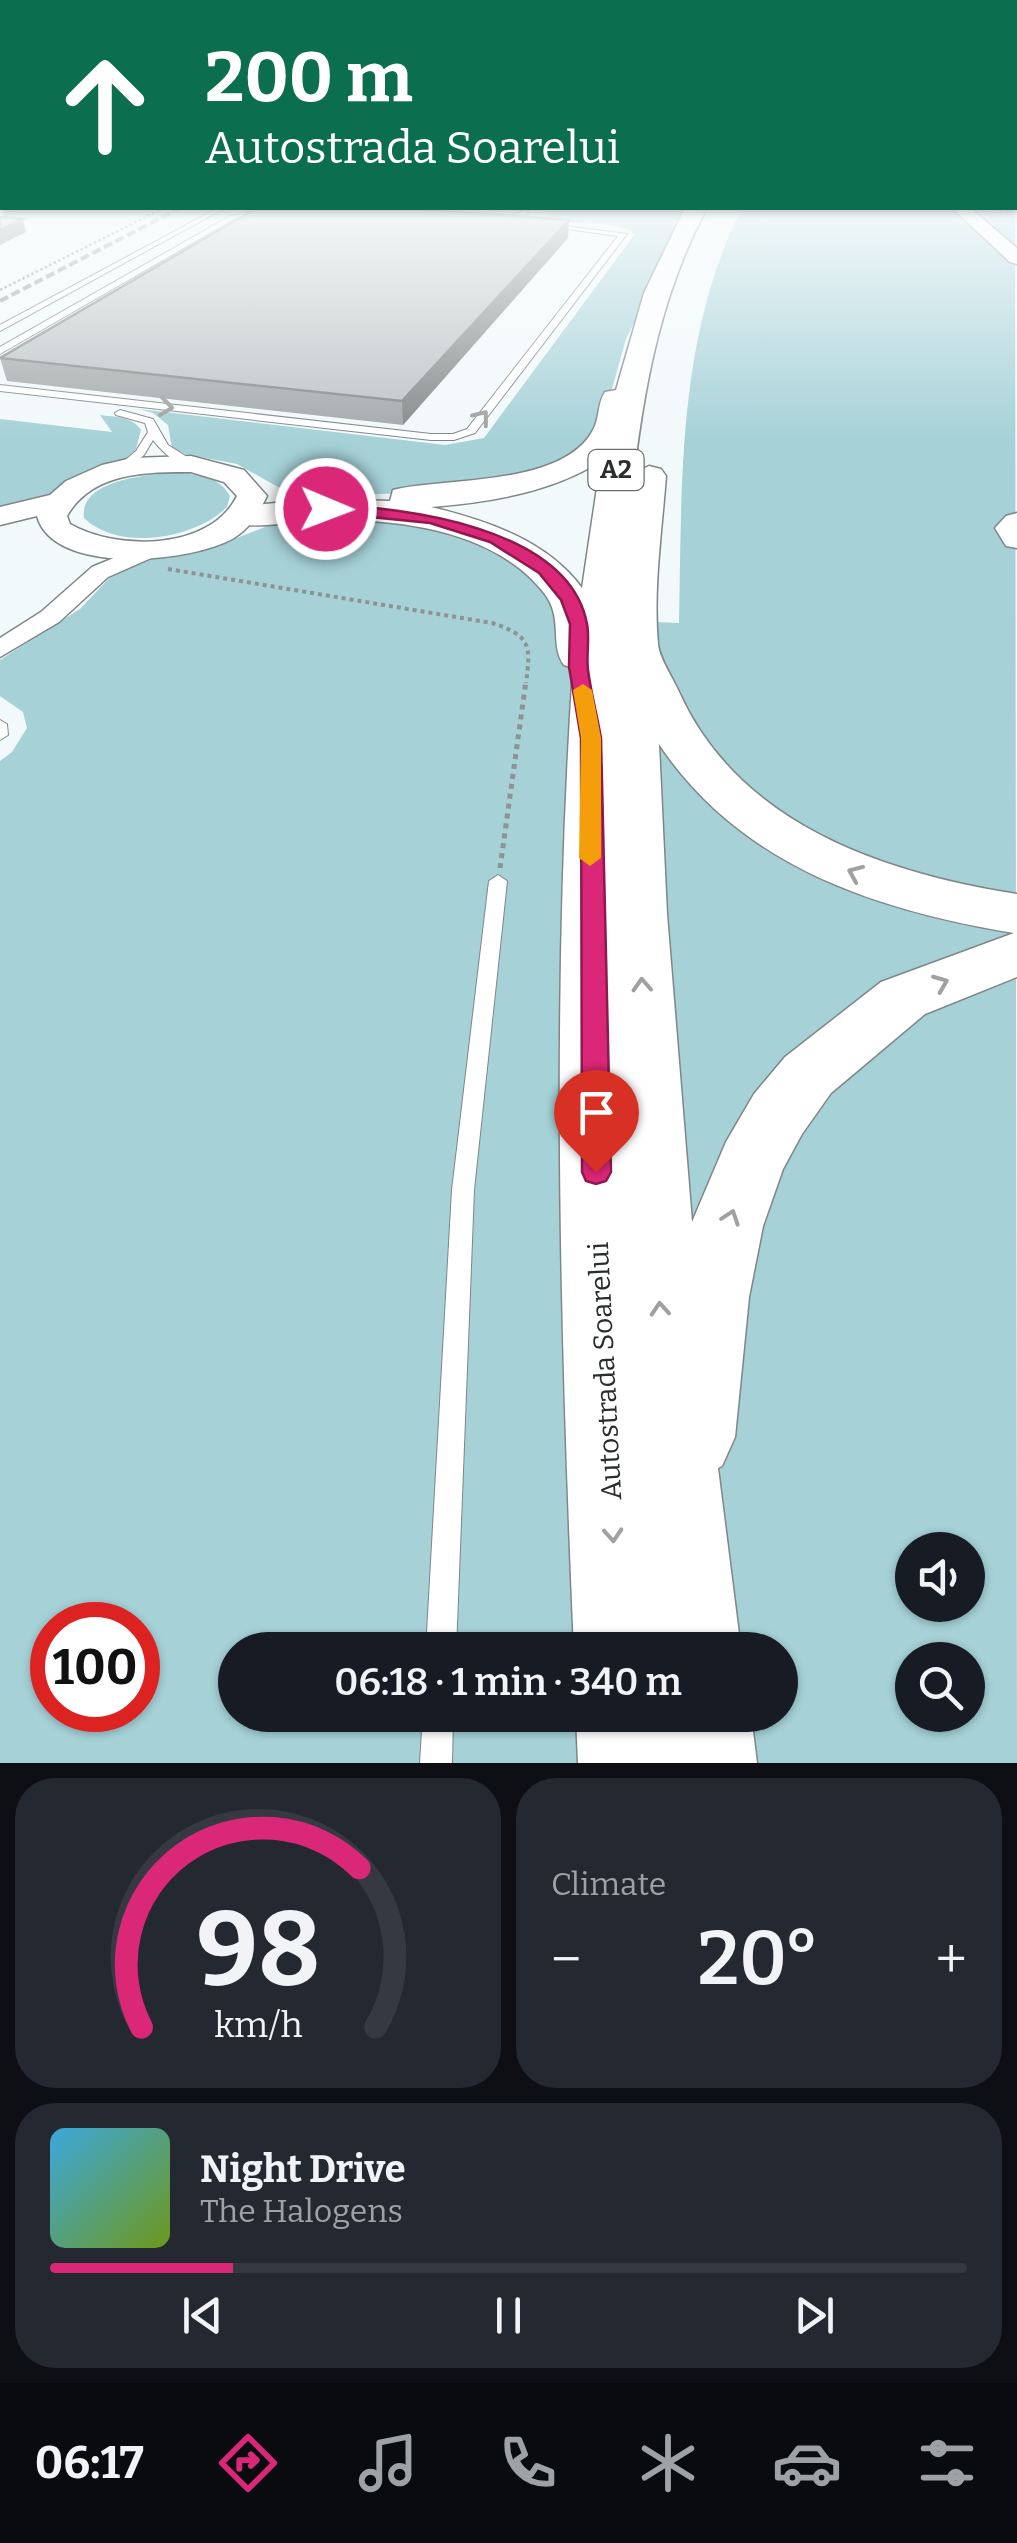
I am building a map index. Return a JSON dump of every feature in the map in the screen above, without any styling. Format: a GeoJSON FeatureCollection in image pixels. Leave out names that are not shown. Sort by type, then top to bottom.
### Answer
{"type":"FeatureCollection","features":[{"type":"Feature","properties":{"kind":"highway","name":"Autostrada Soarelui"},"geometry":{"type":"LineString","coordinates":[[619,1632],[597,1211],[590,897],[591,738],[625,596],[662,276]]}},
{"type":"Feature","properties":{"kind":"highway","name":"Autostrada Soarelui"},"geometry":{"type":"LineString","coordinates":[[654,363],[686,276]]}},
{"type":"Feature","properties":{"kind":"highway"},"geometry":{"type":"LineString","coordinates":[[248,506],[455,495],[546,475],[586,455],[608,434],[620,380],[654,363]]}},
{"type":"Feature","properties":{"kind":"highway"},"geometry":{"type":"LineString","coordinates":[[248,506],[398,513],[464,527],[523,554],[560,586],[579,624],[578,667],[591,738]]}},
{"type":"Feature","properties":{"kind":"highway","name":"Autostrada Soarelui"},"geometry":{"type":"LineString","coordinates":[[625,596],[660,1318],[692,1632]]}},
{"type":"Feature","properties":{"kind":"highway"},"geometry":{"type":"LineString","coordinates":[[625,596],[684,746],[724,792],[793,843],[884,886],[926,898],[1017,914]]}},
{"type":"Feature","properties":{"kind":"highway"},"geometry":{"type":"LineString","coordinates":[[680,1519],[711,1297],[728,1226],[750,1163],[778,1114],[808,1075],[903,998],[1017,954]]}},
{"type":"Feature","properties":{"kind":"highway"},"geometry":{"type":"LineString","coordinates":[[626,1732],[628,1763]]}},
{"type":"Feature","properties":{"kind":"highway"},"geometry":{"type":"LineString","coordinates":[[704,1732],[707,1763]]}},
{"type":"Feature","properties":{"kind":"street"},"geometry":{"type":"LineString","coordinates":[[0,649],[50,618],[94,559],[212,536],[248,506],[247,484],[234,475],[191,464],[121,469],[82,483],[57,515]]}},
{"type":"Feature","properties":{"kind":"street"},"geometry":{"type":"LineString","coordinates":[[0,516],[57,515]]}},
{"type":"Feature","properties":{"kind":"street"},"geometry":{"type":"LineString","coordinates":[[57,515],[94,559]]}},
{"type":"Feature","properties":{"kind":"street"},"geometry":{"type":"LineString","coordinates":[[1017,522],[1010,528],[1017,539]]}},
{"type":"Feature","properties":{"kind":"lane"},"geometry":{"type":"LineString","coordinates":[[0,328],[96,276]]}},
{"type":"Feature","properties":{"kind":"lane"},"geometry":{"type":"LineString","coordinates":[[0,351],[128,276]]}},
{"type":"Feature","properties":{"kind":"lane"},"geometry":{"type":"LineString","coordinates":[[0,388],[431,437],[464,435],[590,276]]}},
{"type":"Feature","properties":{"kind":"lane"},"geometry":{"type":"LineString","coordinates":[[0,398],[142,417],[171,453],[191,464]]}},
{"type":"Feature","properties":{"kind":"lane"},"geometry":{"type":"LineString","coordinates":[[121,469],[140,453],[152,434]]}},
{"type":"Feature","properties":{"kind":"lane"},"geometry":{"type":"LineString","coordinates":[[0,724],[0,735]]}},
{"type":"Feature","properties":{"kind":"lane"},"geometry":{"type":"LineString","coordinates":[[442,1632],[463,1190],[498,881]]}},
{"type":"Feature","properties":{"kind":"lane"},"geometry":{"type":"LineString","coordinates":[[436,1763],[437,1732]]}},
{"type":"Feature","properties":{"kind":"path"},"geometry":{"type":"LineString","coordinates":[[0,290],[27,276]]}},
{"type":"Feature","properties":{"kind":"path"},"geometry":{"type":"LineString","coordinates":[[156,549],[162,566],[176,573],[492,623],[519,633],[530,653],[498,881]]}},
{"type":"Feature","properties":{"kind":"shaded area"},"geometry":{"type":"Polygon","coordinates":[[[604,276],[657,276],[626,339],[598,438],[546,470],[408,493],[287,492],[237,464],[172,448],[168,425],[153,413],[139,409],[445,445],[484,438],[604,276]]]}},
{"type":"Feature","properties":{"kind":"shaded area"},"geometry":{"type":"Polygon","coordinates":[[[715,276],[1015,276],[1017,1763],[0,1763],[0,761],[12,752],[27,728],[23,712],[0,696],[0,660],[80,609],[116,571],[133,563],[234,539],[293,516],[391,517],[479,540],[545,584],[568,618],[679,623],[683,463],[694,358],[715,276]]]}},
{"type":"Feature","properties":{"kind":"shaded area"},"geometry":{"type":"Polygon","coordinates":[[[100,415],[128,420],[141,430],[136,449],[127,458],[41,500],[0,509],[0,419],[112,432],[100,415]]]}},
{"type":"Feature","properties":{"kind":"shaded area"},"geometry":{"type":"Polygon","coordinates":[[[170,473],[219,483],[230,496],[227,507],[196,527],[157,537],[117,535],[84,518],[85,506],[102,488],[130,478],[170,473]]]}},
{"type":"Feature","properties":{"kind":"building"},"geometry":{"type":"Polygon","coordinates":[[[140,276],[517,276],[402,401],[0,358],[140,276]]]}},
{"type":"Feature","properties":{"kind":"railway"},"geometry":{"type":"LineString","coordinates":[[0,301],[48,276]]}},
{"type":"Feature","properties":{"kind":"slow traffic"},"geometry":{"type":"LineString","coordinates":[[583,690],[591,738],[590,858]]}},
{"type":"Feature","properties":{"kind":"route"},"geometry":{"type":"LineString","coordinates":[[326,509],[378,510],[464,527],[523,554],[544,569],[569,599],[579,624],[578,667],[591,738],[596,1172]]}}]}
